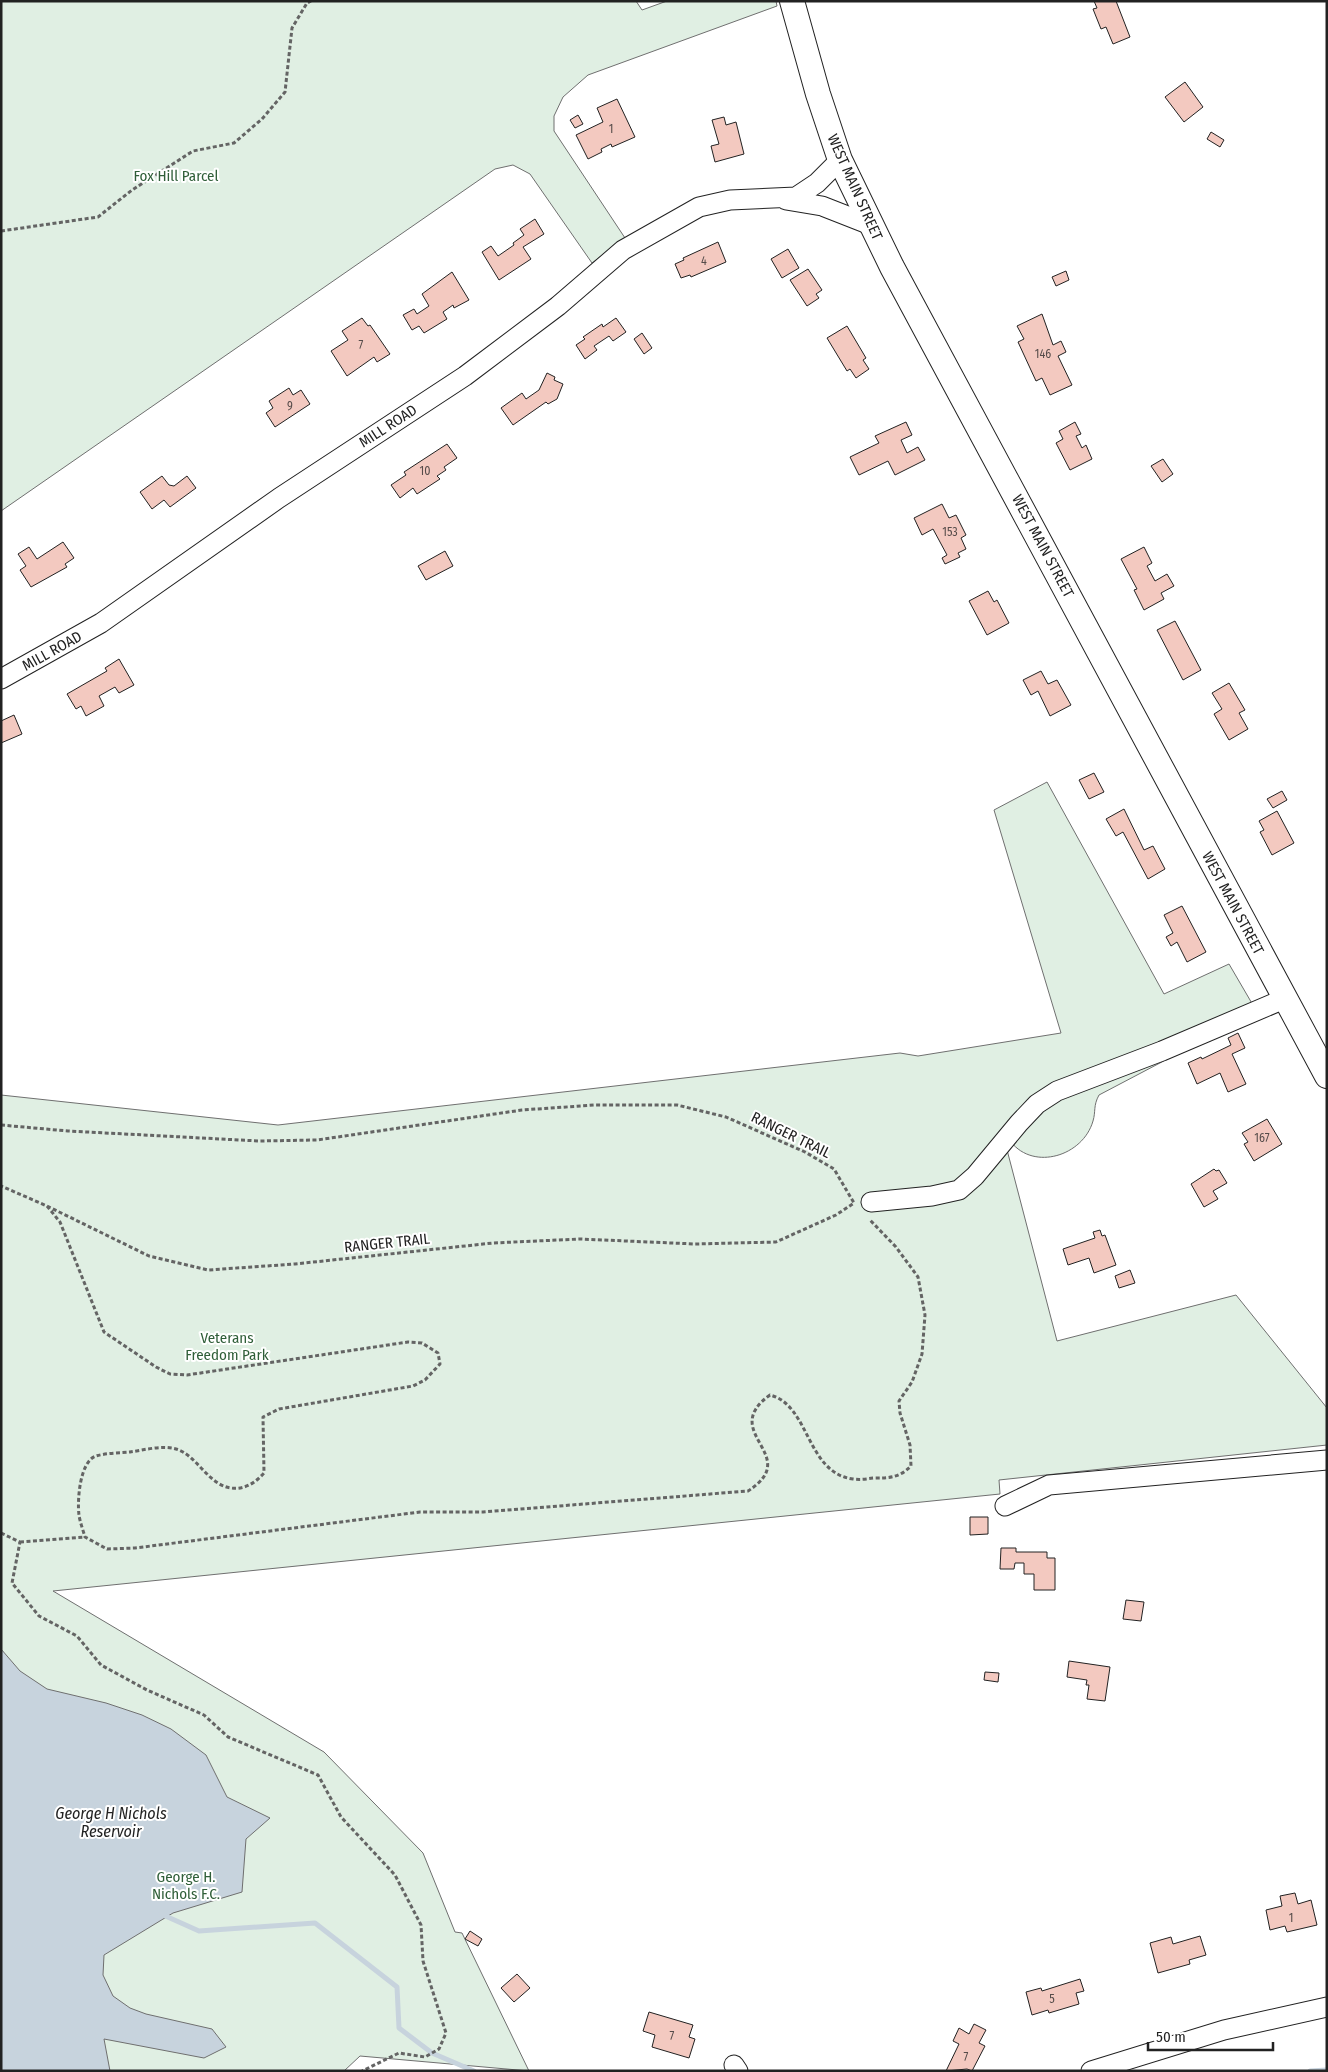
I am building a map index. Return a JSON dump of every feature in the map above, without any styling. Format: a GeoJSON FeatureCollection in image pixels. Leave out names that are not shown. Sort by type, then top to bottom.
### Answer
{"type":"FeatureCollection","features":[{"type":"Feature","properties":{"kind":"main road","name":"WEST MAIN STREET"},"geometry":{"type":"LineString","coordinates":[[792,1],[818,94],[840,160],[926,334],[1000,465],[1284,999],[1327,1076]]}},
{"type":"Feature","properties":{"kind":"street","name":"MILL ROAD"},"geometry":{"type":"LineString","coordinates":[[1,679],[101,623],[279,498],[465,376],[558,306],[623,250],[699,207],[730,200],[781,199],[796,196],[808,191],[840,160]]}},
{"type":"Feature","properties":{"kind":"street","name":"MILL ROAD"},"geometry":{"type":"LineString","coordinates":[[781,199],[822,206],[873,226]]}},
{"type":"Feature","properties":{"kind":"street"},"geometry":{"type":"LineString","coordinates":[[863,1207],[959,1190],[975,1176],[1025,1116],[1037,1104],[1057,1091],[1284,999]]}},
{"type":"Feature","properties":{"kind":"street"},"geometry":{"type":"LineString","coordinates":[[1005,1506],[1049,1485],[1327,1460]]}},
{"type":"Feature","properties":{"kind":"street"},"geometry":{"type":"LineString","coordinates":[[1091,2071],[1224,2030],[1327,2007]]}},
{"type":"Feature","properties":{"kind":"path"},"geometry":{"type":"LineString","coordinates":[[1,231],[98,217],[132,190],[193,151],[234,143],[262,119],[285,92],[292,28],[307,3],[311,1]]}},
{"type":"Feature","properties":{"kind":"path","name":"RANGER TRAIL"},"geometry":{"type":"LineString","coordinates":[[1,1125],[68,1131],[259,1141],[317,1140],[522,1110],[595,1105],[677,1105],[726,1117],[805,1152],[834,1169],[863,1207],[836,1216],[776,1242],[695,1244],[580,1238],[493,1243],[295,1264],[208,1270],[149,1256],[47,1206],[1,1186]]}},
{"type":"Feature","properties":{"kind":"path"},"geometry":{"type":"LineString","coordinates":[[47,1206],[60,1222],[104,1332],[141,1359],[170,1374],[187,1375],[408,1342],[422,1343],[438,1353],[440,1364],[425,1380],[413,1386],[280,1409],[263,1417],[264,1473],[254,1483],[249,1485],[231,1488],[220,1483],[188,1454],[175,1449],[157,1448],[95,1456],[86,1465],[81,1482],[79,1514],[85,1537]]}},
{"type":"Feature","properties":{"kind":"path"},"geometry":{"type":"LineString","coordinates":[[1,1532],[20,1542],[85,1537],[106,1548],[135,1548],[420,1512],[483,1512],[748,1491],[763,1482],[768,1470],[768,1458],[750,1425],[752,1413],[760,1403],[770,1396],[779,1398],[790,1407],[824,1464],[837,1474],[853,1479],[888,1478],[902,1475],[911,1466],[910,1445],[900,1413],[900,1401],[912,1382],[922,1354],[925,1315],[918,1277],[863,1207]]}},
{"type":"Feature","properties":{"kind":"path"},"geometry":{"type":"LineString","coordinates":[[20,1542],[12,1583],[39,1616],[78,1636],[101,1665],[147,1690],[204,1715],[228,1737],[318,1775],[341,1817],[395,1875],[421,1925],[423,1961],[446,2033],[439,2049],[425,2057],[399,2053],[362,2071]]}},
{"type":"Feature","properties":{"kind":"green space","name":"Fox Hill Parcel"},"geometry":{"type":"Polygon","coordinates":[[[1,1],[636,1],[642,10],[667,1],[776,1],[777,6],[588,75],[563,97],[554,116],[554,131],[625,238],[592,263],[530,174],[513,165],[495,169],[1,511],[1,1]]]}},
{"type":"Feature","properties":{"kind":"green space","name":"Veterans Freedom Park"},"geometry":{"type":"Polygon","coordinates":[[[1047,782],[1164,994],[1229,964],[1257,1012],[1099,1095],[1088,1133],[1069,1151],[1057,1156],[1044,1157],[1032,1156],[1021,1151],[1011,1142],[1006,1146],[1057,1341],[1236,1295],[1327,1408],[1327,1445],[999,1480],[1000,1494],[53,1591],[324,1752],[423,1853],[455,1932],[462,1933],[529,2071],[360,2056],[344,2071],[1,2071],[1,1095],[278,1125],[900,1053],[918,1056],[1061,1033],[994,810],[1047,782]]]}},
{"type":"Feature","properties":{"kind":"water","name":"George H Nichols Reservoir"},"geometry":{"type":"Polygon","coordinates":[[[1,1649],[20,1671],[47,1689],[106,1703],[142,1715],[171,1729],[206,1755],[227,1797],[270,1818],[246,1839],[242,1892],[173,1913],[104,1955],[103,1975],[113,1996],[130,2008],[146,2014],[212,2029],[226,2047],[204,2058],[104,2039],[110,2071],[1,2071],[1,1649]]]}},
{"type":"Feature","properties":{"kind":"building"},"geometry":{"type":"Polygon","coordinates":[[[1094,1],[1116,1],[1130,37],[1113,44],[1106,27],[1101,29],[1093,9],[1097,8],[1094,1]]]}},
{"type":"Feature","properties":{"kind":"building"},"geometry":{"type":"Polygon","coordinates":[[[1185,82],[1203,107],[1184,122],[1165,97],[1185,82]]]}},
{"type":"Feature","properties":{"kind":"building"},"geometry":{"type":"Polygon","coordinates":[[[617,99],[635,137],[612,147],[611,144],[601,149],[602,152],[588,159],[576,135],[603,122],[597,108],[617,99]]]}},
{"type":"Feature","properties":{"kind":"building"},"geometry":{"type":"Polygon","coordinates":[[[578,115],[583,124],[575,128],[570,120],[578,115]]]}},
{"type":"Feature","properties":{"kind":"building"},"geometry":{"type":"Polygon","coordinates":[[[724,117],[726,125],[736,122],[744,154],[715,162],[711,146],[719,144],[712,120],[724,117]]]}},
{"type":"Feature","properties":{"kind":"building"},"geometry":{"type":"Polygon","coordinates":[[[1211,132],[1224,140],[1220,147],[1207,139],[1211,132]]]}},
{"type":"Feature","properties":{"kind":"building"},"geometry":{"type":"Polygon","coordinates":[[[535,219],[544,234],[523,247],[531,259],[499,280],[482,252],[491,246],[498,256],[524,235],[520,229],[535,219]]]}},
{"type":"Feature","properties":{"kind":"building"},"geometry":{"type":"Polygon","coordinates":[[[718,242],[726,262],[691,277],[690,275],[681,278],[675,264],[684,260],[683,258],[718,242]]]}},
{"type":"Feature","properties":{"kind":"building"},"geometry":{"type":"Polygon","coordinates":[[[788,249],[799,268],[782,278],[771,259],[788,249]]]}},
{"type":"Feature","properties":{"kind":"building"},"geometry":{"type":"Polygon","coordinates":[[[808,269],[822,290],[816,294],[819,298],[807,306],[790,280],[808,269]]]}},
{"type":"Feature","properties":{"kind":"building"},"geometry":{"type":"Polygon","coordinates":[[[1066,271],[1069,280],[1056,286],[1052,277],[1066,271]]]}},
{"type":"Feature","properties":{"kind":"building"},"geometry":{"type":"Polygon","coordinates":[[[452,272],[469,300],[454,308],[453,305],[443,312],[447,319],[424,333],[419,326],[412,330],[403,315],[414,309],[417,314],[429,306],[422,294],[452,272]]]}},
{"type":"Feature","properties":{"kind":"building"},"geometry":{"type":"Polygon","coordinates":[[[1042,314],[1053,345],[1061,341],[1066,352],[1058,356],[1072,385],[1050,395],[1042,378],[1036,381],[1018,342],[1024,339],[1017,326],[1042,314]]]}},
{"type":"Feature","properties":{"kind":"building"},"geometry":{"type":"Polygon","coordinates":[[[362,318],[368,326],[370,325],[390,354],[377,362],[374,357],[347,376],[331,351],[348,340],[342,331],[362,318]]]}},
{"type":"Feature","properties":{"kind":"building"},"geometry":{"type":"Polygon","coordinates":[[[616,318],[626,332],[613,341],[609,336],[594,346],[597,350],[585,359],[576,345],[585,339],[583,337],[602,324],[603,327],[616,318]]]}},
{"type":"Feature","properties":{"kind":"building"},"geometry":{"type":"Polygon","coordinates":[[[847,326],[866,358],[863,360],[869,369],[856,378],[850,369],[847,371],[827,338],[847,326]]]}},
{"type":"Feature","properties":{"kind":"building"},"geometry":{"type":"Polygon","coordinates":[[[642,333],[652,348],[644,354],[634,339],[642,333]]]}},
{"type":"Feature","properties":{"kind":"building"},"geometry":{"type":"Polygon","coordinates":[[[547,373],[555,377],[554,380],[563,384],[557,399],[548,404],[546,402],[513,425],[501,408],[522,393],[526,399],[539,390],[547,373]]]}},
{"type":"Feature","properties":{"kind":"building"},"geometry":{"type":"Polygon","coordinates":[[[289,388],[293,395],[301,390],[310,404],[275,427],[266,413],[273,408],[269,401],[289,388]]]}},
{"type":"Feature","properties":{"kind":"building"},"geometry":{"type":"Polygon","coordinates":[[[906,422],[912,435],[901,440],[907,453],[918,447],[925,460],[895,475],[888,461],[859,475],[850,457],[879,443],[875,436],[906,422]]]}},
{"type":"Feature","properties":{"kind":"building"},"geometry":{"type":"Polygon","coordinates":[[[1075,422],[1081,434],[1076,436],[1082,448],[1086,445],[1092,459],[1070,470],[1056,443],[1063,439],[1059,431],[1075,422]]]}},
{"type":"Feature","properties":{"kind":"building"},"geometry":{"type":"Polygon","coordinates":[[[447,444],[457,458],[444,467],[446,470],[437,476],[440,479],[417,494],[413,488],[400,498],[391,485],[406,475],[404,472],[447,444]]]}},
{"type":"Feature","properties":{"kind":"building"},"geometry":{"type":"Polygon","coordinates":[[[1163,459],[1173,474],[1162,482],[1151,466],[1163,459]]]}},
{"type":"Feature","properties":{"kind":"building"},"geometry":{"type":"Polygon","coordinates":[[[162,476],[169,485],[174,486],[187,476],[196,488],[170,507],[164,500],[152,509],[140,492],[162,476]]]}},
{"type":"Feature","properties":{"kind":"building"},"geometry":{"type":"Polygon","coordinates":[[[942,504],[949,518],[956,515],[966,535],[961,538],[966,549],[958,553],[960,557],[945,564],[942,558],[947,555],[933,529],[922,535],[914,518],[942,504]]]}},
{"type":"Feature","properties":{"kind":"building"},"geometry":{"type":"Polygon","coordinates":[[[63,542],[74,558],[65,564],[67,567],[31,587],[20,570],[26,566],[18,554],[29,547],[37,559],[63,542]]]}},
{"type":"Feature","properties":{"kind":"building"},"geometry":{"type":"Polygon","coordinates":[[[1144,547],[1152,563],[1147,566],[1155,581],[1167,574],[1174,586],[1161,593],[1164,599],[1144,610],[1134,590],[1137,589],[1121,559],[1144,547]]]}},
{"type":"Feature","properties":{"kind":"building"},"geometry":{"type":"Polygon","coordinates":[[[445,551],[453,566],[426,580],[418,566],[445,551]]]}},
{"type":"Feature","properties":{"kind":"building"},"geometry":{"type":"Polygon","coordinates":[[[988,591],[994,602],[997,600],[1009,623],[987,635],[969,601],[988,591]]]}},
{"type":"Feature","properties":{"kind":"building"},"geometry":{"type":"Polygon","coordinates":[[[1175,621],[1201,670],[1183,680],[1157,630],[1175,621]]]}},
{"type":"Feature","properties":{"kind":"building"},"geometry":{"type":"Polygon","coordinates":[[[119,659],[134,685],[119,693],[115,687],[99,696],[104,706],[86,716],[81,706],[76,709],[67,694],[107,671],[105,668],[119,659]]]}},
{"type":"Feature","properties":{"kind":"building"},"geometry":{"type":"Polygon","coordinates":[[[1041,671],[1048,684],[1057,680],[1071,705],[1050,716],[1038,691],[1031,695],[1023,680],[1041,671]]]}},
{"type":"Feature","properties":{"kind":"building"},"geometry":{"type":"Polygon","coordinates":[[[1229,683],[1245,710],[1239,713],[1248,729],[1229,740],[1214,714],[1222,709],[1212,693],[1229,683]]]}},
{"type":"Feature","properties":{"kind":"building"},"geometry":{"type":"Polygon","coordinates":[[[14,715],[22,734],[1,743],[1,721],[14,715]]]}},
{"type":"Feature","properties":{"kind":"building"},"geometry":{"type":"Polygon","coordinates":[[[1094,773],[1104,792],[1089,799],[1079,780],[1094,773]]]}},
{"type":"Feature","properties":{"kind":"building"},"geometry":{"type":"Polygon","coordinates":[[[1282,791],[1287,800],[1273,808],[1267,799],[1282,791]]]}},
{"type":"Feature","properties":{"kind":"building"},"geometry":{"type":"Polygon","coordinates":[[[1124,809],[1144,850],[1153,846],[1165,869],[1148,879],[1123,832],[1116,836],[1106,819],[1124,809]]]}},
{"type":"Feature","properties":{"kind":"building"},"geometry":{"type":"Polygon","coordinates":[[[1277,811],[1294,843],[1272,855],[1260,832],[1264,830],[1259,821],[1277,811]]]}},
{"type":"Feature","properties":{"kind":"building"},"geometry":{"type":"Polygon","coordinates":[[[1182,906],[1206,952],[1187,962],[1177,942],[1171,946],[1166,937],[1173,933],[1164,915],[1182,906]]]}},
{"type":"Feature","properties":{"kind":"building"},"geometry":{"type":"Polygon","coordinates":[[[1238,1033],[1245,1048],[1232,1054],[1246,1084],[1228,1092],[1220,1073],[1197,1084],[1188,1063],[1201,1057],[1202,1059],[1231,1045],[1228,1038],[1238,1033]]]}},
{"type":"Feature","properties":{"kind":"building"},"geometry":{"type":"Polygon","coordinates":[[[1267,1119],[1282,1144],[1254,1161],[1244,1144],[1248,1142],[1242,1133],[1267,1119]]]}},
{"type":"Feature","properties":{"kind":"building"},"geometry":{"type":"Polygon","coordinates":[[[1214,1169],[1216,1171],[1219,1170],[1227,1183],[1213,1191],[1218,1199],[1204,1207],[1191,1184],[1214,1169]]]}},
{"type":"Feature","properties":{"kind":"building"},"geometry":{"type":"Polygon","coordinates":[[[1100,1230],[1102,1236],[1105,1235],[1116,1265],[1094,1273],[1089,1258],[1068,1265],[1063,1249],[1095,1238],[1093,1232],[1100,1230]]]}},
{"type":"Feature","properties":{"kind":"building"},"geometry":{"type":"Polygon","coordinates":[[[1130,1270],[1135,1283],[1119,1288],[1115,1276],[1130,1270]]]}},
{"type":"Feature","properties":{"kind":"building"},"geometry":{"type":"Polygon","coordinates":[[[970,1517],[988,1517],[988,1534],[970,1535],[970,1517]]]}},
{"type":"Feature","properties":{"kind":"building"},"geometry":{"type":"Polygon","coordinates":[[[1001,1548],[1016,1548],[1016,1552],[1047,1552],[1047,1558],[1055,1558],[1055,1590],[1034,1590],[1034,1574],[1024,1574],[1024,1563],[1015,1563],[1014,1569],[1000,1569],[1001,1548]]]}},
{"type":"Feature","properties":{"kind":"building"},"geometry":{"type":"Polygon","coordinates":[[[1126,1600],[1144,1602],[1141,1621],[1123,1619],[1126,1600]]]}},
{"type":"Feature","properties":{"kind":"building"},"geometry":{"type":"Polygon","coordinates":[[[1069,1661],[1110,1667],[1105,1701],[1087,1699],[1089,1685],[1086,1685],[1087,1680],[1067,1677],[1069,1661]]]}},
{"type":"Feature","properties":{"kind":"building"},"geometry":{"type":"Polygon","coordinates":[[[985,1672],[999,1673],[998,1682],[984,1680],[985,1672]]]}},
{"type":"Feature","properties":{"kind":"building"},"geometry":{"type":"Polygon","coordinates":[[[1295,1893],[1298,1904],[1311,1900],[1317,1925],[1287,1932],[1285,1926],[1270,1930],[1266,1910],[1282,1906],[1280,1896],[1295,1893]]]}},
{"type":"Feature","properties":{"kind":"building"},"geometry":{"type":"Polygon","coordinates":[[[470,1931],[482,1939],[478,1946],[465,1939],[470,1931]]]}},
{"type":"Feature","properties":{"kind":"building"},"geometry":{"type":"Polygon","coordinates":[[[1200,1936],[1206,1955],[1189,1960],[1190,1964],[1158,1973],[1150,1943],[1171,1937],[1173,1944],[1200,1936]]]}},
{"type":"Feature","properties":{"kind":"building"},"geometry":{"type":"Polygon","coordinates":[[[517,1974],[530,1988],[514,2002],[501,1988],[517,1974]]]}},
{"type":"Feature","properties":{"kind":"building"},"geometry":{"type":"Polygon","coordinates":[[[1080,1979],[1084,1991],[1076,1993],[1079,2004],[1049,2013],[1048,2010],[1032,2015],[1026,1992],[1041,1988],[1042,1991],[1080,1979]]]}},
{"type":"Feature","properties":{"kind":"building"},"geometry":{"type":"Polygon","coordinates":[[[649,2012],[693,2025],[689,2037],[695,2039],[689,2058],[652,2047],[655,2035],[643,2031],[649,2012]]]}},
{"type":"Feature","properties":{"kind":"building"},"geometry":{"type":"Polygon","coordinates":[[[974,2024],[986,2030],[979,2043],[985,2046],[972,2071],[967,2069],[946,2071],[959,2044],[953,2041],[959,2028],[969,2034],[974,2024]]]}},
{"type":"Feature","properties":{"kind":"waterway"},"geometry":{"type":"LineString","coordinates":[[161,1914],[199,1931],[315,1923],[397,1987],[399,2028],[432,2053],[474,2071]]}},
{"type":"Feature","properties":{"kind":"waterway"},"geometry":{"type":"LineString","coordinates":[[1310,2071],[1327,2070]]}},
{"type":"Feature","properties":{"kind":"park label","name":"George H. Nichols F.C."},"geometry":{"type":"Point","coordinates":[186,1886]}}]}
